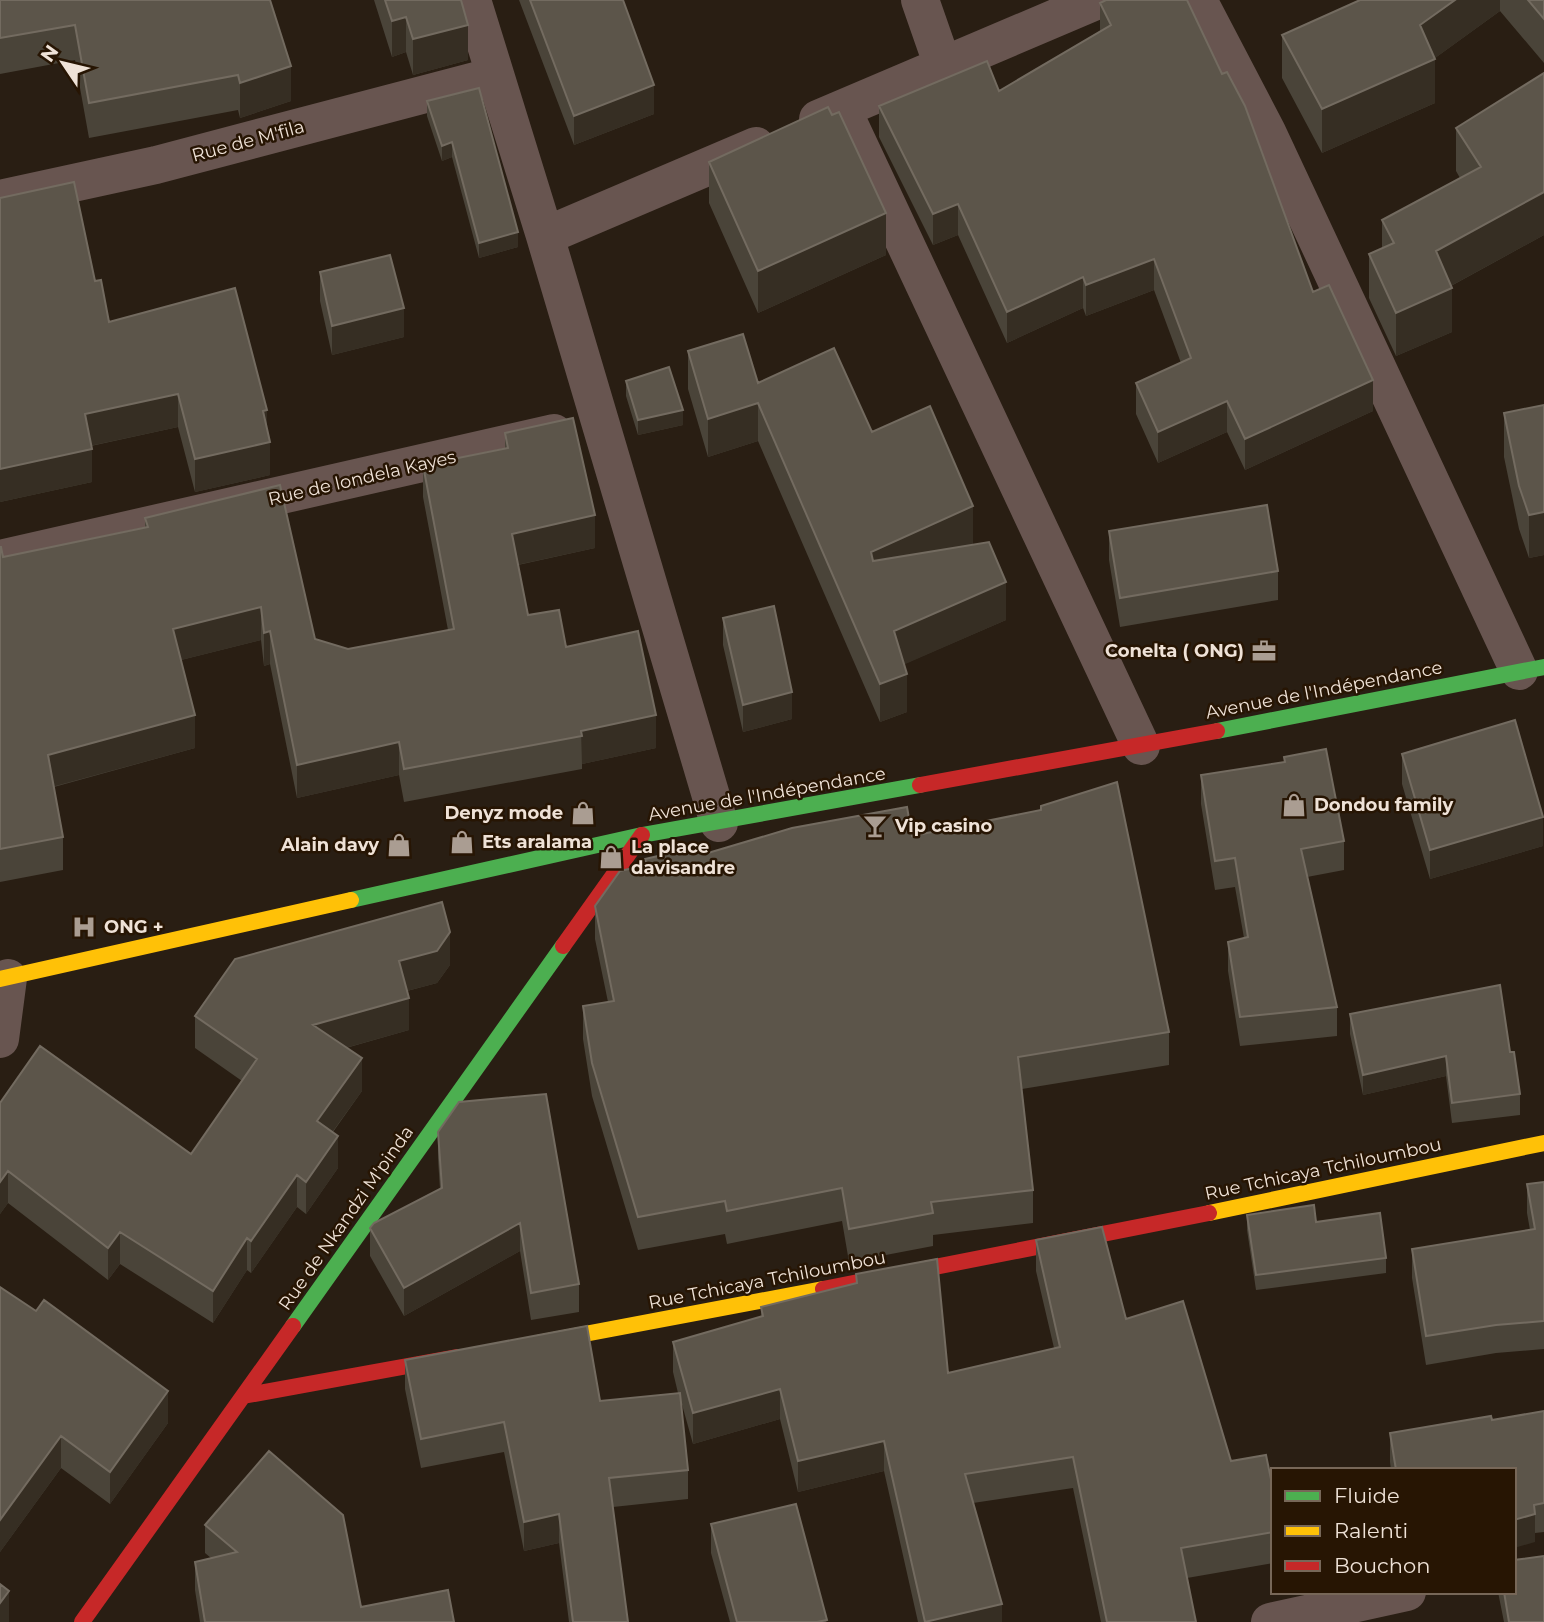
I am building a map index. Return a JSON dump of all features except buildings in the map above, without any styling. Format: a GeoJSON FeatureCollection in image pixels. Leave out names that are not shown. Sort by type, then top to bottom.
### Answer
{"type":"FeatureCollection","features":[{"type":"Feature","properties":{"kind":"street"},"geometry":{"type":"LineString","coordinates":[[472,0],[719,823]]}},
{"type":"Feature","properties":{"kind":"street"},"geometry":{"type":"LineString","coordinates":[[920,0],[943,66]]}},
{"type":"Feature","properties":{"kind":"street"},"geometry":{"type":"LineString","coordinates":[[545,236],[1098,0]]}},
{"type":"Feature","properties":{"kind":"street"},"geometry":{"type":"LineString","coordinates":[[1198,0],[1267,132],[1532,669]]}},
{"type":"Feature","properties":{"kind":"street","name":"Rue de M'fila"},"geometry":{"type":"LineString","coordinates":[[0,199],[156,165],[494,76]]}},
{"type":"Feature","properties":{"kind":"street"},"geometry":{"type":"LineString","coordinates":[[842,109],[1141,746]]}},
{"type":"Feature","properties":{"kind":"street","name":"Rue de londela Kayes"},"geometry":{"type":"LineString","coordinates":[[0,559],[600,422]]}},
{"type":"Feature","properties":{"kind":"street","name":"Avenue de l'Indépendance"},"geometry":{"type":"LineString","coordinates":[[4,978],[642,835],[1141,746],[1532,669]]}},
{"type":"Feature","properties":{"kind":"street","name":"Rue de Nkandzi M'pinda"},"geometry":{"type":"LineString","coordinates":[[82,1622],[642,835]]}},
{"type":"Feature","properties":{"kind":"street"},"geometry":{"type":"LineString","coordinates":[[0,1039],[4,978]]}},
{"type":"Feature","properties":{"kind":"street","name":"Rue Tchicaya Tchiloumbou"},"geometry":{"type":"LineString","coordinates":[[525,1345],[1010,1254],[1544,1143]]}},
{"type":"Feature","properties":{"kind":"street"},"geometry":{"type":"LineString","coordinates":[[243,1396],[471,1355]]}},
{"type":"Feature","properties":{"kind":"street"},"geometry":{"type":"LineString","coordinates":[[1270,1622],[1398,1594]]}},
{"type":"Feature","properties":{"kind":"traffic: fast"},"geometry":{"type":"LineString","coordinates":[[1217,731],[1544,667]]}},
{"type":"Feature","properties":{"kind":"traffic: fast"},"geometry":{"type":"LineString","coordinates":[[351,900],[642,835],[920,785]]}},
{"type":"Feature","properties":{"kind":"traffic: fast"},"geometry":{"type":"LineString","coordinates":[[293,1326],[563,946]]}},
{"type":"Feature","properties":{"kind":"traffic: slow"},"geometry":{"type":"LineString","coordinates":[[0,979],[351,900]]}},
{"type":"Feature","properties":{"kind":"traffic: slow"},"geometry":{"type":"LineString","coordinates":[[1209,1213],[1544,1143]]}},
{"type":"Feature","properties":{"kind":"traffic: slow"},"geometry":{"type":"LineString","coordinates":[[537,1343],[823,1289]]}},
{"type":"Feature","properties":{"kind":"traffic: jam"},"geometry":{"type":"LineString","coordinates":[[920,785],[1217,731]]}},
{"type":"Feature","properties":{"kind":"traffic: jam"},"geometry":{"type":"LineString","coordinates":[[563,946],[642,835]]}},
{"type":"Feature","properties":{"kind":"traffic: jam"},"geometry":{"type":"LineString","coordinates":[[823,1289],[1209,1213]]}},
{"type":"Feature","properties":{"kind":"traffic: jam"},"geometry":{"type":"LineString","coordinates":[[82,1622],[293,1326]]}},
{"type":"Feature","properties":{"kind":"traffic: jam"},"geometry":{"type":"LineString","coordinates":[[243,1396],[457,1357]]}},
{"type":"Feature","properties":{"kind":"place","name":"Conelta ( ONG)"},"geometry":{"type":"Point","coordinates":[1264,651]}},
{"type":"Feature","properties":{"kind":"place","name":"Dondou family"},"geometry":{"type":"Point","coordinates":[1294,805]}},
{"type":"Feature","properties":{"kind":"place","name":"Denyz mode"},"geometry":{"type":"Point","coordinates":[583,813]}},
{"type":"Feature","properties":{"kind":"place","name":"Vip casino"},"geometry":{"type":"Point","coordinates":[875,826]}},
{"type":"Feature","properties":{"kind":"place","name":"Ets aralama"},"geometry":{"type":"Point","coordinates":[462,842]}},
{"type":"Feature","properties":{"kind":"place","name":"Alain davy"},"geometry":{"type":"Point","coordinates":[399,845]}},
{"type":"Feature","properties":{"kind":"place","name":"La place davisandre"},"geometry":{"type":"Point","coordinates":[611,857]}},
{"type":"Feature","properties":{"kind":"place","name":"ONG +"},"geometry":{"type":"Point","coordinates":[84,927]}}]}
